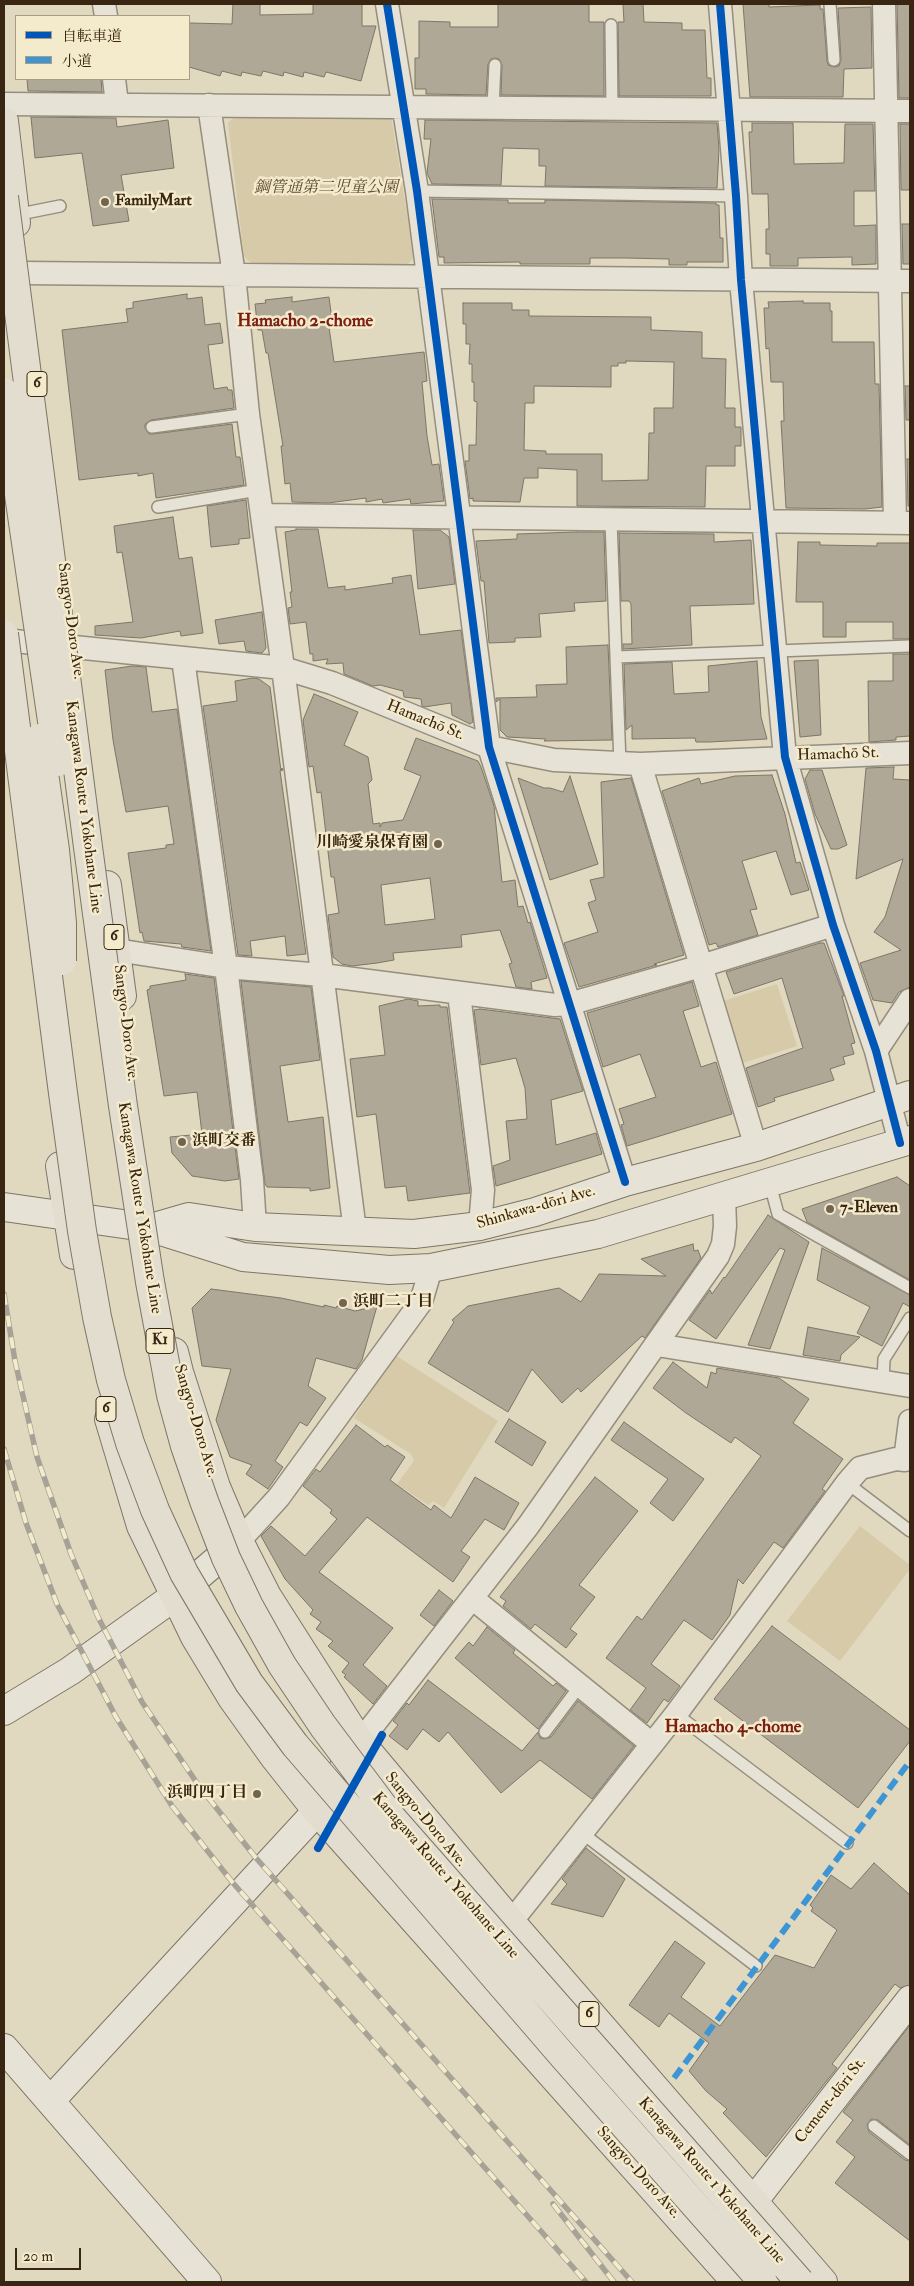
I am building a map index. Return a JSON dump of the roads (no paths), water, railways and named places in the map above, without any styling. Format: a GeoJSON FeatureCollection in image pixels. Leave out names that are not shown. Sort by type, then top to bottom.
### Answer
{"type":"FeatureCollection","features":[{"type":"Feature","properties":{"kind":"main road","name":"Sangyo-Doro Ave."},"geometry":{"type":"LineString","coordinates":[[4,121],[9,206],[22,273],[74,646],[116,950],[151,1228],[178,1372],[216,1486],[239,1541],[266,1596],[360,1742],[511,1922],[822,2282]]}},
{"type":"Feature","properties":{"kind":"main road","name":"Kanagawa Route 1 Yokohane Line"},"geometry":{"type":"LineString","coordinates":[[9,206],[123,1106],[160,1342],[185,1446],[226,1558],[249,1606],[282,1665],[324,1726],[392,1818],[800,2282]]}},
{"type":"Feature","properties":{"kind":"main road"},"geometry":{"type":"LineString","coordinates":[[4,392],[95,1008],[123,1106]]}},
{"type":"Feature","properties":{"kind":"main road"},"geometry":{"type":"LineString","coordinates":[[4,476],[55,850],[62,923],[63,1093]]}},
{"type":"Feature","properties":{"kind":"main road","name":"Kanagawa Route 1 Yokohane Line"},"geometry":{"type":"LineString","coordinates":[[4,634],[63,1093],[82,1231],[97,1317],[111,1380],[130,1443],[155,1510],[184,1573],[212,1624],[249,1683],[295,1745],[563,2056],[763,2282]]}},
{"type":"Feature","properties":{"kind":"main road","name":"Sangyo-Doro Ave."},"geometry":{"type":"LineString","coordinates":[[4,713],[66,1214],[99,1384],[140,1526],[195,1637],[232,1698],[317,1812],[736,2282]]}},
{"type":"Feature","properties":{"kind":"main road","name":"Shinkawa-dōri Ave."},"geometry":{"type":"LineString","coordinates":[[151,1228],[189,1217],[256,1226],[414,1234],[480,1226],[535,1212],[625,1182],[756,1146],[900,1099]]}},
{"type":"Feature","properties":{"kind":"main road","name":"Shinkawa-dōri Ave."},"geometry":{"type":"LineString","coordinates":[[4,1207],[66,1214],[151,1228],[243,1257],[389,1270],[431,1268],[598,1234],[770,1184],[905,1141]]}},
{"type":"Feature","properties":{"kind":"main road"},"geometry":{"type":"LineString","coordinates":[[4,1711],[70,1671],[175,1596],[239,1541]]}},
{"type":"Feature","properties":{"kind":"main road"},"geometry":{"type":"LineString","coordinates":[[51,2100],[317,1812],[360,1742]]}},
{"type":"Feature","properties":{"kind":"main road","name":"Cement-dōri St."},"geometry":{"type":"LineString","coordinates":[[752,2203],[910,2000]]}},
{"type":"Feature","properties":{"kind":"main road"},"geometry":{"type":"LineString","coordinates":[[4,2048],[207,2282]]}},
{"type":"Feature","properties":{"kind":"street"},"geometry":{"type":"LineString","coordinates":[[386,4],[417,191],[426,278],[489,747],[625,1182]]}},
{"type":"Feature","properties":{"kind":"street"},"geometry":{"type":"LineString","coordinates":[[720,4],[741,280],[785,757],[832,925],[876,1051],[900,1099],[905,1141]]}},
{"type":"Feature","properties":{"kind":"street"},"geometry":{"type":"LineString","coordinates":[[262,515],[610,521],[902,523],[900,281],[886,111],[884,4]]}},
{"type":"Feature","properties":{"kind":"street"},"geometry":{"type":"LineString","coordinates":[[114,80],[117,104]]}},
{"type":"Feature","properties":{"kind":"street"},"geometry":{"type":"LineString","coordinates":[[4,104],[612,107],[910,111]]}},
{"type":"Feature","properties":{"kind":"street"},"geometry":{"type":"LineString","coordinates":[[209,105],[234,275],[248,414],[283,668],[354,1230]]}},
{"type":"Feature","properties":{"kind":"street"},"geometry":{"type":"LineString","coordinates":[[22,273],[85,268],[234,275],[900,281]]}},
{"type":"Feature","properties":{"kind":"street","name":"Hamachō St."},"geometry":{"type":"LineString","coordinates":[[4,640],[283,668],[332,683],[489,747],[554,760],[630,764],[910,753]]}},
{"type":"Feature","properties":{"kind":"street"},"geometry":{"type":"LineString","coordinates":[[183,659],[226,967],[256,1226]]}},
{"type":"Feature","properties":{"kind":"street"},"geometry":{"type":"LineString","coordinates":[[630,764],[701,966],[756,1146]]}},
{"type":"Feature","properties":{"kind":"street"},"geometry":{"type":"LineString","coordinates":[[116,950],[226,967],[322,975],[555,1005],[569,1004],[701,966],[832,925]]}},
{"type":"Feature","properties":{"kind":"street"},"geometry":{"type":"LineString","coordinates":[[459,994],[483,1190],[480,1226]]}},
{"type":"Feature","properties":{"kind":"street"},"geometry":{"type":"LineString","coordinates":[[876,1051],[910,1000]]}},
{"type":"Feature","properties":{"kind":"street"},"geometry":{"type":"LineString","coordinates":[[360,1742],[528,1526],[718,1256],[725,1226],[724,1196]]}},
{"type":"Feature","properties":{"kind":"street"},"geometry":{"type":"LineString","coordinates":[[239,1541],[278,1497],[422,1302],[431,1268]]}},
{"type":"Feature","properties":{"kind":"street"},"geometry":{"type":"LineString","coordinates":[[657,1345],[910,1386]]}},
{"type":"Feature","properties":{"kind":"street"},"geometry":{"type":"LineString","coordinates":[[511,1922],[676,1714],[847,1483],[860,1468],[896,1459],[908,1460],[910,1421]]}},
{"type":"Feature","properties":{"kind":"street"},"geometry":{"type":"LineString","coordinates":[[472,1598],[579,1687],[652,1744]]}},
{"type":"Feature","properties":{"kind":"lane"},"geometry":{"type":"LineString","coordinates":[[830,4],[834,60]]}},
{"type":"Feature","properties":{"kind":"lane"},"geometry":{"type":"LineString","coordinates":[[611,25],[612,107]]}},
{"type":"Feature","properties":{"kind":"lane"},"geometry":{"type":"LineString","coordinates":[[493,107],[495,65]]}},
{"type":"Feature","properties":{"kind":"lane"},"geometry":{"type":"LineString","coordinates":[[417,191],[736,196]]}},
{"type":"Feature","properties":{"kind":"lane"},"geometry":{"type":"LineString","coordinates":[[9,206],[60,206]]}},
{"type":"Feature","properties":{"kind":"lane"},"geometry":{"type":"LineString","coordinates":[[152,427],[248,414]]}},
{"type":"Feature","properties":{"kind":"lane"},"geometry":{"type":"LineString","coordinates":[[158,507],[258,490]]}},
{"type":"Feature","properties":{"kind":"lane"},"geometry":{"type":"LineString","coordinates":[[610,521],[616,657],[630,764]]}},
{"type":"Feature","properties":{"kind":"lane"},"geometry":{"type":"LineString","coordinates":[[616,657],[910,646]]}},
{"type":"Feature","properties":{"kind":"lane"},"geometry":{"type":"LineString","coordinates":[[770,1184],[778,1214],[910,1288]]}},
{"type":"Feature","properties":{"kind":"lane"},"geometry":{"type":"LineString","coordinates":[[882,1382],[884,1359],[910,1318]]}},
{"type":"Feature","properties":{"kind":"lane"},"geometry":{"type":"LineString","coordinates":[[847,1483],[910,1531]]}},
{"type":"Feature","properties":{"kind":"lane"},"geometry":{"type":"LineString","coordinates":[[545,1732],[579,1687]]}},
{"type":"Feature","properties":{"kind":"lane"},"geometry":{"type":"LineString","coordinates":[[676,1714],[847,1843]]}},
{"type":"Feature","properties":{"kind":"lane"},"geometry":{"type":"LineString","coordinates":[[582,1833],[756,1966]]}},
{"type":"Feature","properties":{"kind":"lane"},"geometry":{"type":"LineString","coordinates":[[874,2126],[910,2154]]}},
{"type":"Feature","properties":{"kind":"railway"},"geometry":{"type":"LineString","coordinates":[[4,1294],[15,1361],[37,1457],[71,1554],[99,1619],[142,1702],[199,1786],[256,1858],[632,2282]]}},
{"type":"Feature","properties":{"kind":"railway"},"geometry":{"type":"LineString","coordinates":[[4,1449],[26,1523],[57,1604],[116,1717],[172,1806],[233,1883],[586,2282]]}},
{"type":"Feature","properties":{"kind":"railway"},"geometry":{"type":"LineString","coordinates":[[553,2204],[614,2282]]}},
{"type":"Feature","properties":{"kind":"place","name":"FamilyMart"},"geometry":{"type":"Point","coordinates":[105,202]}},
{"type":"Feature","properties":{"kind":"place","name":"川崎愛泉保育園"},"geometry":{"type":"Point","coordinates":[438,844]}},
{"type":"Feature","properties":{"kind":"place","name":"浜町交番"},"geometry":{"type":"Point","coordinates":[182,1142]}},
{"type":"Feature","properties":{"kind":"place","name":"7-Eleven"},"geometry":{"type":"Point","coordinates":[830,1209]}},
{"type":"Feature","properties":{"kind":"place","name":"浜町二丁目"},"geometry":{"type":"Point","coordinates":[343,1303]}},
{"type":"Feature","properties":{"kind":"place","name":"浜町四丁目"},"geometry":{"type":"Point","coordinates":[257,1794]}},
{"type":"Feature","properties":{"kind":"district","name":"Hamacho 2-chome"},"geometry":{"type":"Point","coordinates":[305,322]}},
{"type":"Feature","properties":{"kind":"district","name":"Hamacho 4-chome"},"geometry":{"type":"Point","coordinates":[733,1728]}},
{"type":"Feature","properties":{"kind":"park label","name":"鋼管通第二児童公園"},"geometry":{"type":"Point","coordinates":[326,189]}}]}
